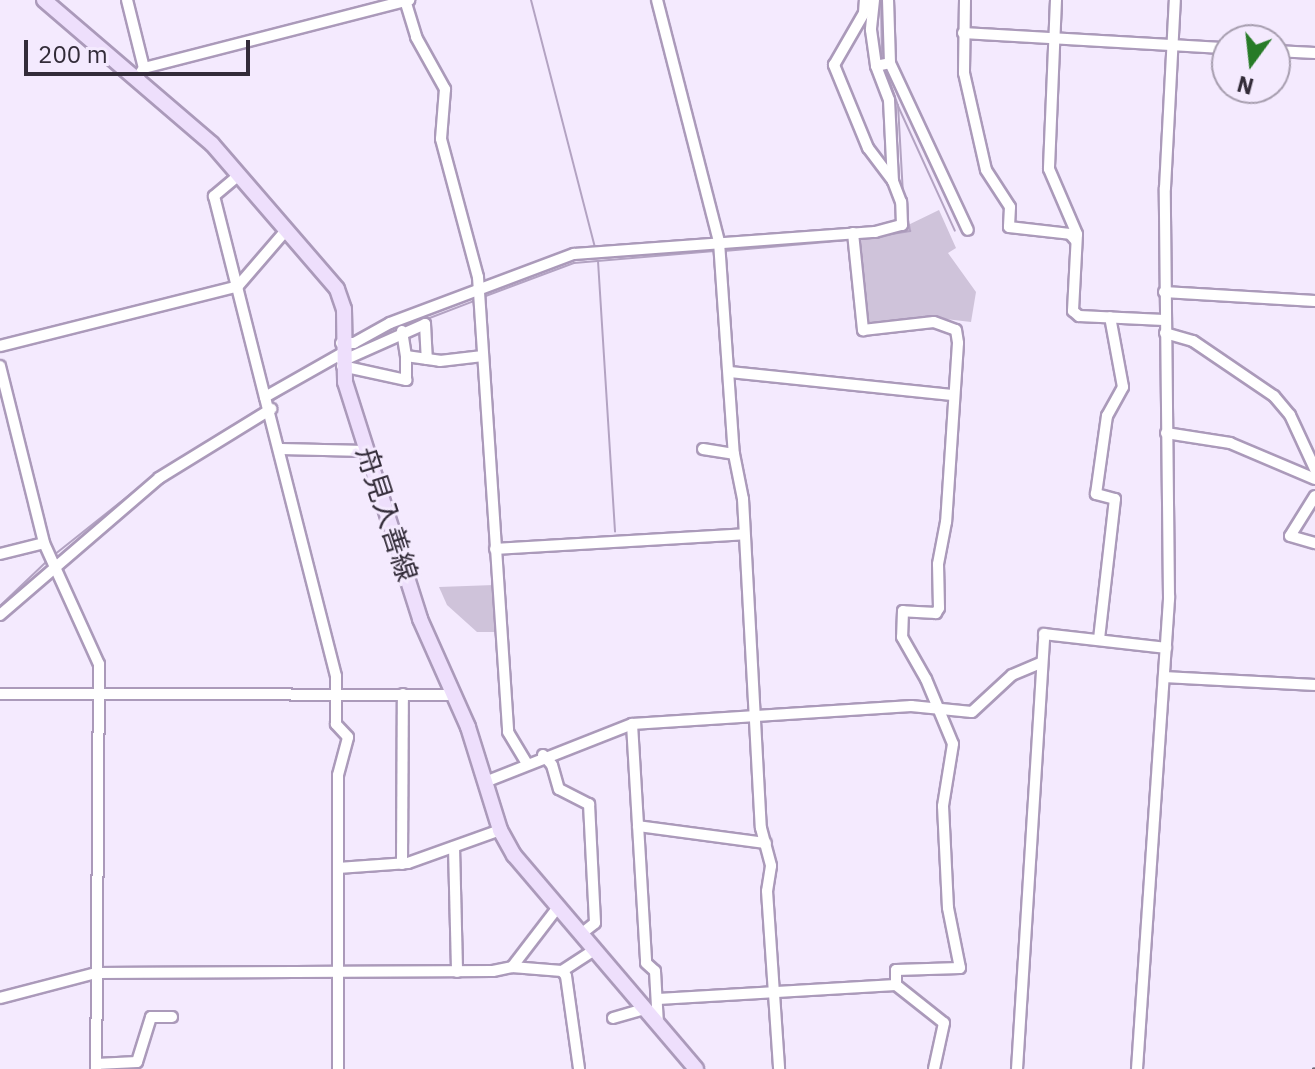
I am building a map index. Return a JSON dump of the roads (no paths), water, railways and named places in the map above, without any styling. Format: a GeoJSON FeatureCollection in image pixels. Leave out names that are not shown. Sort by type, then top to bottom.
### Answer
{"type":"FeatureCollection","features":[{"type":"Feature","properties":{"kind":"main road","name":"舟見入善線"},"geometry":{"type":"LineString","coordinates":[[44,0],[141,73],[239,175],[337,289],[344,309],[342,356],[366,451],[420,619],[454,695],[500,830],[558,907],[696,1069]]}},
{"type":"Feature","properties":{"kind":"street"},"geometry":{"type":"LineString","coordinates":[[127,0],[141,73],[407,0],[416,37],[445,89],[441,139],[479,287],[508,732],[526,762]]}},
{"type":"Feature","properties":{"kind":"street"},"geometry":{"type":"LineString","coordinates":[[657,0],[719,242],[734,454],[744,534],[753,714],[771,866],[767,891],[779,1069]]}},
{"type":"Feature","properties":{"kind":"street"},"geometry":{"type":"LineString","coordinates":[[342,356],[354,343],[479,287],[574,254],[853,233],[902,225],[901,202],[893,181],[868,148],[834,65],[864,13],[865,0]]}},
{"type":"Feature","properties":{"kind":"street"},"geometry":{"type":"LineString","coordinates":[[874,0],[871,30],[876,66],[889,100],[893,181]]}},
{"type":"Feature","properties":{"kind":"street"},"geometry":{"type":"LineString","coordinates":[[888,0],[890,63],[968,230]]}},
{"type":"Feature","properties":{"kind":"street"},"geometry":{"type":"LineString","coordinates":[[965,0],[964,73],[986,170],[1010,207],[1009,227],[1070,234],[1076,241]]}},
{"type":"Feature","properties":{"kind":"street"},"geometry":{"type":"LineString","coordinates":[[1056,0],[1049,169],[1076,241],[1073,311],[1164,320]]}},
{"type":"Feature","properties":{"kind":"street"},"geometry":{"type":"LineString","coordinates":[[1137,1069],[1166,648],[1164,292],[1175,0]]}},
{"type":"Feature","properties":{"kind":"street"},"geometry":{"type":"LineString","coordinates":[[963,33],[1211,47]]}},
{"type":"Feature","properties":{"kind":"street"},"geometry":{"type":"LineString","coordinates":[[1291,52],[1315,53]]}},
{"type":"Feature","properties":{"kind":"street"},"geometry":{"type":"LineString","coordinates":[[876,66],[890,63]]}},
{"type":"Feature","properties":{"kind":"street"},"geometry":{"type":"LineString","coordinates":[[239,175],[214,196],[281,449],[337,694],[336,724],[348,737],[338,775],[338,1069]]}},
{"type":"Feature","properties":{"kind":"street"},"geometry":{"type":"LineString","coordinates":[[0,346],[238,286],[287,229]]}},
{"type":"Feature","properties":{"kind":"street"},"geometry":{"type":"LineString","coordinates":[[853,233],[860,327],[868,331],[934,322],[956,330],[946,522],[938,564],[939,608],[936,613],[903,611],[902,637],[953,744],[943,806],[948,908],[960,968],[896,970],[896,985]]}},
{"type":"Feature","properties":{"kind":"street"},"geometry":{"type":"LineString","coordinates":[[1164,292],[1315,301]]}},
{"type":"Feature","properties":{"kind":"street"},"geometry":{"type":"LineString","coordinates":[[1099,639],[1115,499],[1096,494],[1107,416],[1123,387],[1110,317]]}},
{"type":"Feature","properties":{"kind":"street"},"geometry":{"type":"LineString","coordinates":[[265,397],[342,356],[425,324],[427,359]]}},
{"type":"Feature","properties":{"kind":"street"},"geometry":{"type":"LineString","coordinates":[[342,356],[406,380],[402,331]]}},
{"type":"Feature","properties":{"kind":"street"},"geometry":{"type":"LineString","coordinates":[[1165,333],[1193,341],[1274,396],[1290,415],[1315,469]]}},
{"type":"Feature","properties":{"kind":"street"},"geometry":{"type":"LineString","coordinates":[[406,356],[427,359],[483,356]]}},
{"type":"Feature","properties":{"kind":"street"},"geometry":{"type":"LineString","coordinates":[[0,366],[44,543],[95,652],[96,1066],[137,1062],[151,1017],[172,1017]]}},
{"type":"Feature","properties":{"kind":"street"},"geometry":{"type":"LineString","coordinates":[[730,372],[952,395]]}},
{"type":"Feature","properties":{"kind":"street"},"geometry":{"type":"LineString","coordinates":[[0,615],[53,565],[159,478],[271,409]]}},
{"type":"Feature","properties":{"kind":"street"},"geometry":{"type":"LineString","coordinates":[[1166,433],[1230,443],[1315,479]]}},
{"type":"Feature","properties":{"kind":"street"},"geometry":{"type":"LineString","coordinates":[[281,449],[366,451]]}},
{"type":"Feature","properties":{"kind":"street"},"geometry":{"type":"LineString","coordinates":[[703,449],[734,454]]}},
{"type":"Feature","properties":{"kind":"street"},"geometry":{"type":"LineString","coordinates":[[1315,496],[1290,536],[1315,543]]}},
{"type":"Feature","properties":{"kind":"street"},"geometry":{"type":"LineString","coordinates":[[495,549],[744,534]]}},
{"type":"Feature","properties":{"kind":"street"},"geometry":{"type":"LineString","coordinates":[[0,554],[44,543]]}},
{"type":"Feature","properties":{"kind":"street"},"geometry":{"type":"LineString","coordinates":[[1017,1069],[1044,634],[1166,648]]}},
{"type":"Feature","properties":{"kind":"street"},"geometry":{"type":"LineString","coordinates":[[485,782],[543,755],[632,724],[753,714],[935,705],[972,712],[1012,675],[1040,663]]}},
{"type":"Feature","properties":{"kind":"street"},"geometry":{"type":"LineString","coordinates":[[1164,677],[1315,685]]}},
{"type":"Feature","properties":{"kind":"street"},"geometry":{"type":"LineString","coordinates":[[0,694],[454,695]]}},
{"type":"Feature","properties":{"kind":"street"},"geometry":{"type":"LineString","coordinates":[[402,864],[403,694]]}},
{"type":"Feature","properties":{"kind":"street"},"geometry":{"type":"LineString","coordinates":[[632,724],[646,963],[655,971],[658,1025]]}},
{"type":"Feature","properties":{"kind":"street"},"geometry":{"type":"LineString","coordinates":[[543,755],[552,765],[559,789],[589,804],[595,923],[581,934]]}},
{"type":"Feature","properties":{"kind":"street"},"geometry":{"type":"LineString","coordinates":[[638,826],[766,843]]}},
{"type":"Feature","properties":{"kind":"street"},"geometry":{"type":"LineString","coordinates":[[338,868],[402,864],[500,830]]}},
{"type":"Feature","properties":{"kind":"street"},"geometry":{"type":"LineString","coordinates":[[454,847],[457,972]]}},
{"type":"Feature","properties":{"kind":"street"},"geometry":{"type":"LineString","coordinates":[[512,967],[558,907]]}},
{"type":"Feature","properties":{"kind":"street"},"geometry":{"type":"LineString","coordinates":[[0,998],[96,973],[457,972],[512,967],[562,971],[594,950]]}},
{"type":"Feature","properties":{"kind":"street"},"geometry":{"type":"LineString","coordinates":[[562,971],[579,1069]]}},
{"type":"Feature","properties":{"kind":"street"},"geometry":{"type":"LineString","coordinates":[[658,999],[896,985],[944,1023],[934,1069]]}},
{"type":"Feature","properties":{"kind":"street"},"geometry":{"type":"LineString","coordinates":[[613,1018],[644,1009]]}},
{"type":"Feature","properties":{"kind":"waterway"},"geometry":{"type":"LineString","coordinates":[[531,0],[595,247]]}},
{"type":"Feature","properties":{"kind":"waterway"},"geometry":{"type":"LineString","coordinates":[[881,0],[882,62]]}},
{"type":"Feature","properties":{"kind":"waterway"},"geometry":{"type":"LineString","coordinates":[[885,68],[898,105],[903,195]]}},
{"type":"Feature","properties":{"kind":"waterway"},"geometry":{"type":"LineString","coordinates":[[898,106],[955,231]]}},
{"type":"Feature","properties":{"kind":"waterway"},"geometry":{"type":"LineString","coordinates":[[860,239],[910,231],[906,209]]}},
{"type":"Feature","properties":{"kind":"waterway"},"geometry":{"type":"LineString","coordinates":[[724,251],[849,240]]}},
{"type":"Feature","properties":{"kind":"waterway"},"geometry":{"type":"LineString","coordinates":[[483,297],[574,263],[714,251]]}},
{"type":"Feature","properties":{"kind":"waterway"},"geometry":{"type":"LineString","coordinates":[[598,261],[615,531]]}},
{"type":"Feature","properties":{"kind":"waterway"},"geometry":{"type":"LineString","coordinates":[[427,319],[474,301]]}},
{"type":"Feature","properties":{"kind":"waterway"},"geometry":{"type":"LineString","coordinates":[[361,347],[399,329]]}},
{"type":"Feature","properties":{"kind":"waterway"},"geometry":{"type":"LineString","coordinates":[[269,403],[301,382]]}},
{"type":"Feature","properties":{"kind":"waterway"},"geometry":{"type":"LineString","coordinates":[[54,555],[162,469],[264,406]]}},
{"type":"Feature","properties":{"kind":"waterway"},"geometry":{"type":"LineString","coordinates":[[0,606],[46,562]]}}]}
